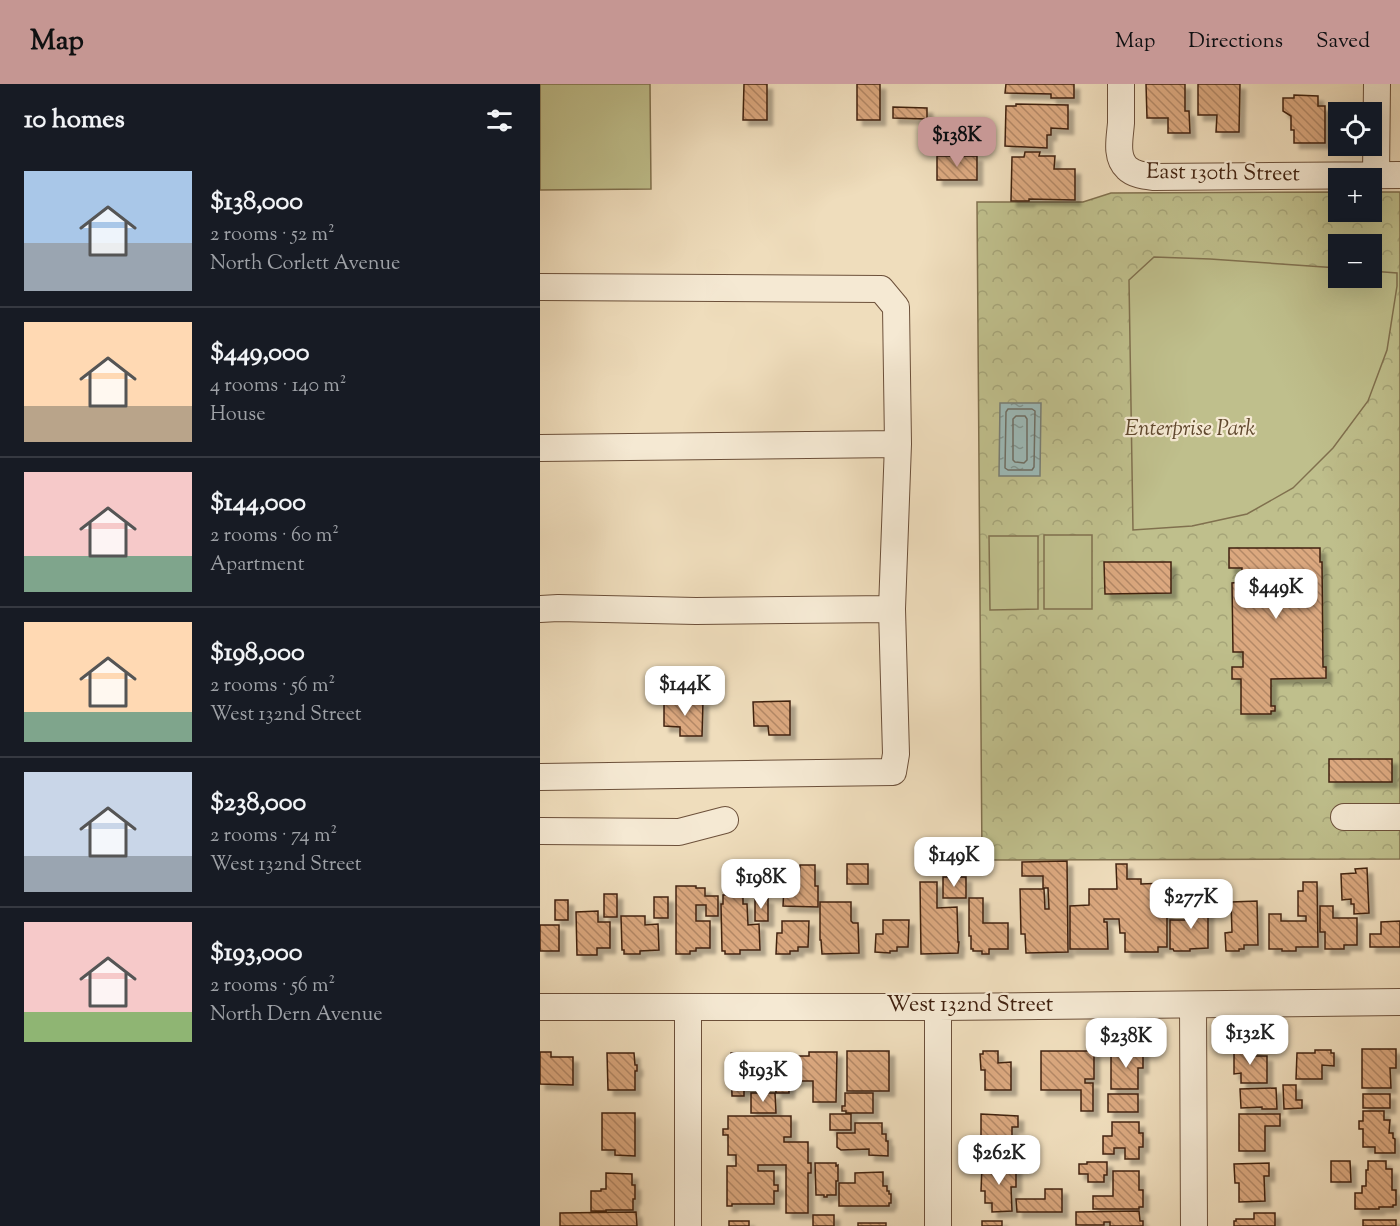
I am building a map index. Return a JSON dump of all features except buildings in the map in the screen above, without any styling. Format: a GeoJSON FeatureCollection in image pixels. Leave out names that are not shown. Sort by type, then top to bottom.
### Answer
{"type":"FeatureCollection","features":[{"type":"Feature","properties":{"kind":"street","name":"East 130th Street"},"geometry":{"type":"LineString","coordinates":[[1121,84],[1118,144],[1128,170],[1141,175],[1154,177],[1388,175]]}},
{"type":"Feature","properties":{"kind":"street"},"geometry":{"type":"LineString","coordinates":[[1377,84],[1388,175]]}},
{"type":"Feature","properties":{"kind":"street"},"geometry":{"type":"LineString","coordinates":[[540,287],[881,288],[896,307],[898,444],[892,609],[896,754],[894,772],[540,777]]}},
{"type":"Feature","properties":{"kind":"street"},"geometry":{"type":"LineString","coordinates":[[540,448],[898,444]]}},
{"type":"Feature","properties":{"kind":"street"},"geometry":{"type":"LineString","coordinates":[[540,609],[696,611],[892,609]]}},
{"type":"Feature","properties":{"kind":"street"},"geometry":{"type":"LineString","coordinates":[[1344,818],[1400,817]]}},
{"type":"Feature","properties":{"kind":"street"},"geometry":{"type":"LineString","coordinates":[[540,831],[679,832],[726,820]]}},
{"type":"Feature","properties":{"kind":"street","name":"West 132nd Street"},"geometry":{"type":"LineString","coordinates":[[540,1007],[938,1007],[1400,1002]]}},
{"type":"Feature","properties":{"kind":"street"},"geometry":{"type":"LineString","coordinates":[[1193,1005],[1194,1226]]}},
{"type":"Feature","properties":{"kind":"street"},"geometry":{"type":"LineString","coordinates":[[688,1007],[688,1226]]}},
{"type":"Feature","properties":{"kind":"street"},"geometry":{"type":"LineString","coordinates":[[938,1007],[938,1226]]}},
{"type":"Feature","properties":{"kind":"green space"},"geometry":{"type":"Polygon","coordinates":[[[540,84],[650,84],[651,189],[540,190],[540,84]]]}},
{"type":"Feature","properties":{"kind":"green space","name":"Enterprise Park"},"geometry":{"type":"Polygon","coordinates":[[[1328,192],[1328,222],[1382,222],[1382,192],[1400,192],[1400,859],[982,860],[977,202],[1083,202],[1111,193],[1328,192]]]}},
{"type":"Feature","properties":{"kind":"green space"},"geometry":{"type":"Polygon","coordinates":[[[1154,257],[1328,267],[1328,288],[1382,288],[1382,272],[1397,273],[1387,350],[1368,401],[1333,448],[1293,488],[1247,514],[1192,526],[1133,530],[1129,280],[1154,257]]]}},
{"type":"Feature","properties":{"kind":"green space"},"geometry":{"type":"Polygon","coordinates":[[[1044,535],[1092,535],[1092,609],[1044,609],[1044,535]]]}},
{"type":"Feature","properties":{"kind":"green space"},"geometry":{"type":"Polygon","coordinates":[[[989,536],[1038,536],[1038,609],[990,610],[989,536]]]}},
{"type":"Feature","properties":{"kind":"water"},"geometry":{"type":"Polygon","coordinates":[[[1000,403],[1041,403],[1040,476],[999,476],[1000,403]]]}}]}
